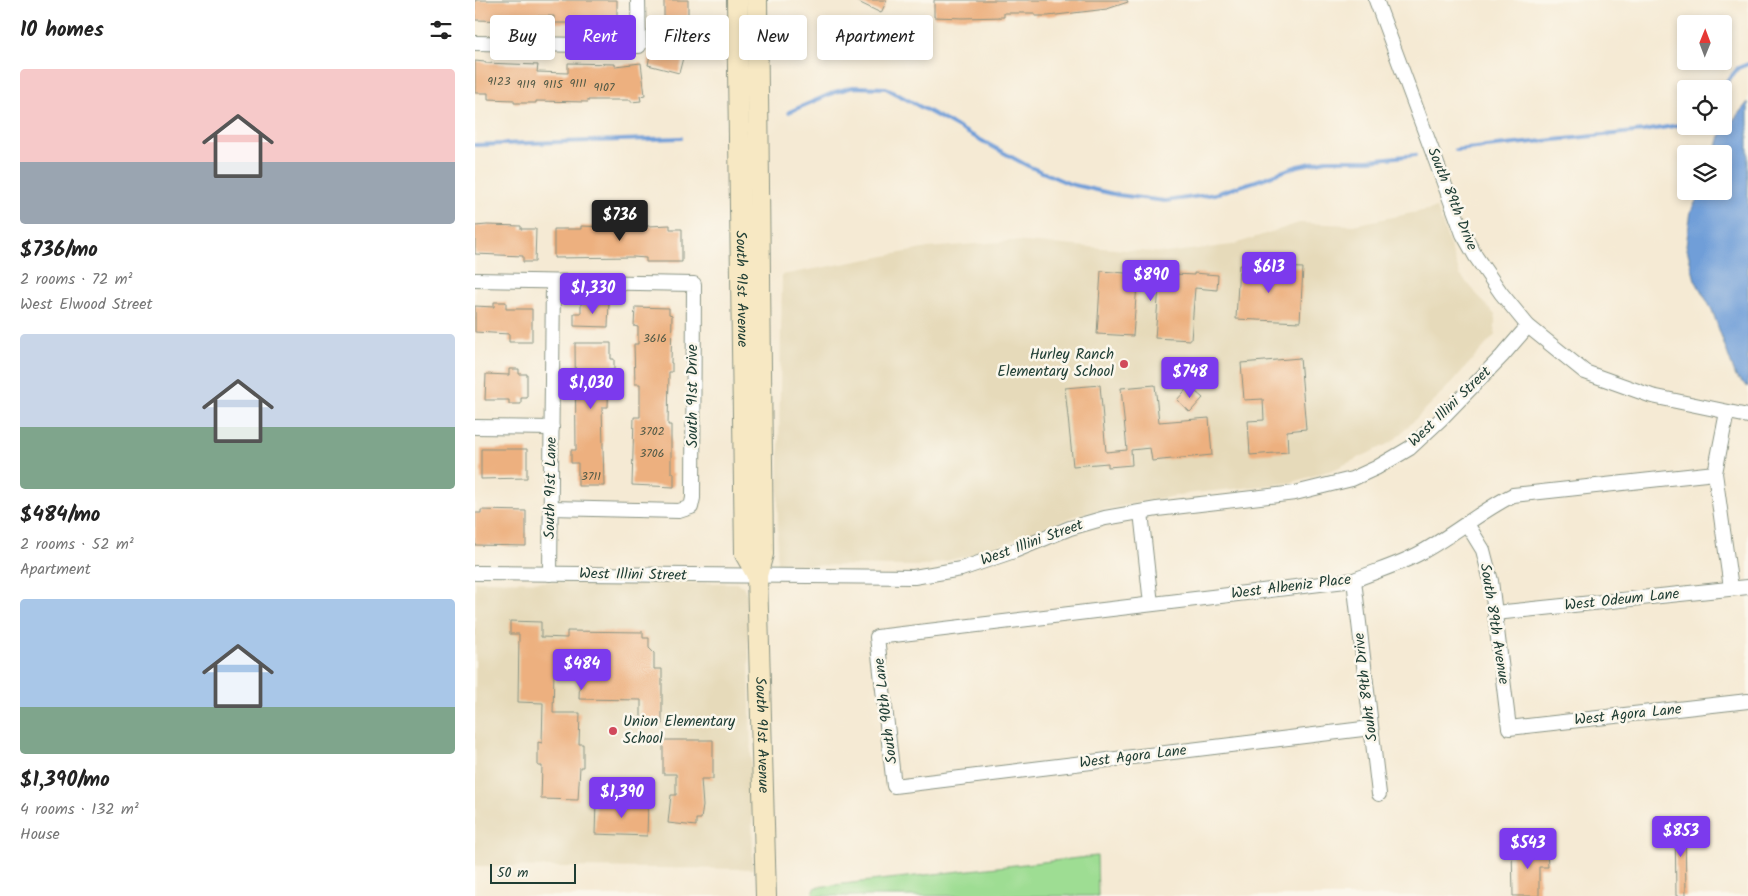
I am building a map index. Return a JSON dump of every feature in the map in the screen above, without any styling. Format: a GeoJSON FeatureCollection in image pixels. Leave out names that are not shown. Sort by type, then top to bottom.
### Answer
{"type":"FeatureCollection","features":[{"type":"Feature","properties":{"kind":"main road","name":"South 91st Avenue"},"geometry":{"type":"LineString","coordinates":[[737,0],[745,554],[757,575]]}},
{"type":"Feature","properties":{"kind":"main road","name":"South 91st Avenue"},"geometry":{"type":"LineString","coordinates":[[757,0],[763,554],[757,575],[766,896]]}},
{"type":"Feature","properties":{"kind":"street"},"geometry":{"type":"LineString","coordinates":[[475,43],[639,46],[638,0]]}},
{"type":"Feature","properties":{"kind":"street","name":"South 89th Drive"},"geometry":{"type":"LineString","coordinates":[[1376,0],[1463,234],[1476,257],[1501,293],[1528,326],[1585,372],[1651,396],[1748,416]]}},
{"type":"Feature","properties":{"kind":"street"},"geometry":{"type":"LineString","coordinates":[[475,280],[553,282]]}},
{"type":"Feature","properties":{"kind":"street","name":"South 91st Drive"},"geometry":{"type":"LineString","coordinates":[[551,508],[679,511],[691,507],[693,498],[694,284],[553,282]]}},
{"type":"Feature","properties":{"kind":"street","name":"South 91st Lane"},"geometry":{"type":"LineString","coordinates":[[550,574],[553,282]]}},
{"type":"Feature","properties":{"kind":"street","name":"West Illini Street"},"geometry":{"type":"LineString","coordinates":[[475,573],[914,577],[961,569],[1014,551],[1070,528],[1105,518],[1295,494],[1352,479],[1376,468],[1410,448],[1502,356],[1528,326]]}},
{"type":"Feature","properties":{"kind":"street"},"geometry":{"type":"LineString","coordinates":[[1727,412],[1715,473],[1731,588]]}},
{"type":"Feature","properties":{"kind":"street"},"geometry":{"type":"LineString","coordinates":[[475,427],[552,428]]}},
{"type":"Feature","properties":{"kind":"street","name":"West Albeniz Place"},"geometry":{"type":"LineString","coordinates":[[877,637],[1354,580],[1420,554],[1495,504],[1513,495],[1715,473]]}},
{"type":"Feature","properties":{"kind":"street"},"geometry":{"type":"LineString","coordinates":[[1141,512],[1151,604]]}},
{"type":"Feature","properties":{"kind":"street","name":"South 89th Avenue"},"geometry":{"type":"LineString","coordinates":[[1467,524],[1483,550],[1491,581],[1509,728]]}},
{"type":"Feature","properties":{"kind":"street","name":"Souht 89th Drive"},"geometry":{"type":"LineString","coordinates":[[1354,580],[1379,794]]}},
{"type":"Feature","properties":{"kind":"street","name":"West Odeum Lane"},"geometry":{"type":"LineString","coordinates":[[1495,613],[1748,587]]}},
{"type":"Feature","properties":{"kind":"street","name":"South 90th Lane"},"geometry":{"type":"LineString","coordinates":[[877,637],[895,786]]}},
{"type":"Feature","properties":{"kind":"street","name":"West Agora Lane"},"geometry":{"type":"LineString","coordinates":[[1509,728],[1748,701]]}},
{"type":"Feature","properties":{"kind":"street","name":"West Agora Lane"},"geometry":{"type":"LineString","coordinates":[[895,786],[1371,728]]}},
{"type":"Feature","properties":{"kind":"shaded area","name":"Hurley Ranch Elementary School"},"geometry":{"type":"Polygon","coordinates":[[[1437,208],[1460,275],[1495,315],[1495,335],[1441,394],[1392,442],[1335,469],[1290,483],[1185,494],[1080,514],[974,555],[923,566],[777,565],[782,275],[928,248],[1012,241],[1165,253],[1232,245],[1299,223],[1353,225],[1437,208]]]}},
{"type":"Feature","properties":{"kind":"shaded area","name":"Union Elementary School"},"geometry":{"type":"Polygon","coordinates":[[[475,581],[736,583],[743,586],[748,596],[753,869],[475,866],[475,581]]]}},
{"type":"Feature","properties":{"kind":"green space"},"geometry":{"type":"Polygon","coordinates":[[[1097,856],[1098,896],[812,896],[816,887],[1097,856]]]}},
{"type":"Feature","properties":{"kind":"water"},"geometry":{"type":"Polygon","coordinates":[[[1748,102],[1748,387],[1736,377],[1712,310],[1695,280],[1686,245],[1691,211],[1696,200],[1732,200],[1732,145],[1718,145],[1721,135],[1732,135],[1732,121],[1748,102]]]}},
{"type":"Feature","properties":{"kind":"building"},"geometry":{"type":"Polygon","coordinates":[[[475,0],[617,0],[617,15],[565,15],[565,23],[555,23],[555,15],[490,15],[490,20],[475,20],[475,0]]]}},
{"type":"Feature","properties":{"kind":"building"},"geometry":{"type":"Polygon","coordinates":[[[664,0],[688,0],[688,15],[664,15],[664,0]]]}},
{"type":"Feature","properties":{"kind":"building"},"geometry":{"type":"Polygon","coordinates":[[[854,0],[887,0],[881,13],[854,0]]]}},
{"type":"Feature","properties":{"kind":"building"},"geometry":{"type":"Polygon","coordinates":[[[934,0],[1127,0],[1128,2],[1107,9],[1048,16],[1035,16],[1035,13],[1004,13],[1004,17],[963,18],[934,17],[934,0]]]}},
{"type":"Feature","properties":{"kind":"building"},"geometry":{"type":"Polygon","coordinates":[[[649,60],[682,60],[679,73],[648,65],[649,60]]]}},
{"type":"Feature","properties":{"kind":"building"},"geometry":{"type":"Polygon","coordinates":[[[475,61],[538,65],[537,72],[568,73],[568,63],[615,64],[615,66],[641,63],[645,95],[640,96],[641,101],[631,102],[631,100],[588,100],[588,102],[536,101],[536,103],[514,103],[514,100],[488,99],[488,93],[475,93],[475,61]]]}},
{"type":"Feature","properties":{"kind":"building"},"geometry":{"type":"Polygon","coordinates":[[[607,221],[627,221],[627,227],[670,225],[670,229],[682,229],[682,262],[646,262],[646,258],[633,257],[554,258],[554,229],[581,229],[581,226],[607,227],[607,221]]]}},
{"type":"Feature","properties":{"kind":"building"},"geometry":{"type":"Polygon","coordinates":[[[475,226],[521,226],[521,229],[536,229],[535,262],[523,262],[523,256],[475,254],[475,226]]]}},
{"type":"Feature","properties":{"kind":"building"},"geometry":{"type":"Polygon","coordinates":[[[1239,265],[1303,268],[1300,322],[1236,319],[1239,265]]]}},
{"type":"Feature","properties":{"kind":"building"},"geometry":{"type":"Polygon","coordinates":[[[1101,271],[1137,274],[1137,272],[1218,275],[1217,290],[1195,288],[1191,340],[1155,338],[1159,287],[1137,285],[1133,336],[1097,334],[1101,271]]]}},
{"type":"Feature","properties":{"kind":"building"},"geometry":{"type":"Polygon","coordinates":[[[581,301],[609,302],[608,327],[574,326],[574,313],[581,313],[581,301]]]}},
{"type":"Feature","properties":{"kind":"building"},"geometry":{"type":"Polygon","coordinates":[[[494,302],[506,302],[506,309],[532,309],[532,342],[509,342],[509,334],[475,332],[475,306],[494,307],[494,302]]]}},
{"type":"Feature","properties":{"kind":"building"},"geometry":{"type":"Polygon","coordinates":[[[635,307],[669,308],[669,314],[672,315],[672,372],[669,372],[668,425],[671,425],[671,473],[674,473],[674,487],[632,485],[634,417],[640,417],[640,384],[635,384],[634,344],[638,344],[638,327],[634,326],[635,307]]]}},
{"type":"Feature","properties":{"kind":"building"},"geometry":{"type":"Polygon","coordinates":[[[575,343],[611,343],[611,359],[614,359],[614,370],[609,370],[608,407],[602,407],[604,486],[578,486],[578,463],[571,463],[571,450],[576,450],[575,343]]]}},
{"type":"Feature","properties":{"kind":"building"},"geometry":{"type":"Polygon","coordinates":[[[1300,358],[1306,429],[1287,431],[1288,452],[1250,455],[1248,421],[1264,420],[1263,399],[1244,400],[1241,363],[1300,358]]]}},
{"type":"Feature","properties":{"kind":"building"},"geometry":{"type":"Polygon","coordinates":[[[509,369],[519,369],[519,374],[527,374],[527,398],[521,398],[521,404],[509,404],[509,400],[485,400],[486,374],[509,375],[509,369]]]}},
{"type":"Feature","properties":{"kind":"building"},"geometry":{"type":"Polygon","coordinates":[[[1100,385],[1106,452],[1127,450],[1121,388],[1155,385],[1159,422],[1209,418],[1212,455],[1152,461],[1150,448],[1131,450],[1132,465],[1108,467],[1108,463],[1073,466],[1065,388],[1100,385]]]}},
{"type":"Feature","properties":{"kind":"building"},"geometry":{"type":"Polygon","coordinates":[[[1189,386],[1203,398],[1190,412],[1177,400],[1189,386]]]}},
{"type":"Feature","properties":{"kind":"building"},"geometry":{"type":"Polygon","coordinates":[[[481,449],[527,449],[527,478],[481,479],[481,449]]]}},
{"type":"Feature","properties":{"kind":"building"},"geometry":{"type":"Polygon","coordinates":[[[481,510],[526,511],[526,546],[475,545],[475,513],[481,513],[481,510]]]}},
{"type":"Feature","properties":{"kind":"building"},"geometry":{"type":"Polygon","coordinates":[[[510,621],[541,622],[541,637],[567,638],[567,631],[643,632],[643,638],[649,638],[649,648],[654,653],[654,669],[662,669],[662,724],[641,724],[641,700],[579,699],[580,669],[554,668],[553,713],[580,713],[579,744],[583,744],[583,767],[580,767],[578,800],[541,799],[542,766],[538,766],[538,742],[542,743],[543,703],[518,702],[519,634],[510,634],[510,621]]]}},
{"type":"Feature","properties":{"kind":"building"},"geometry":{"type":"Polygon","coordinates":[[[663,740],[713,740],[713,779],[701,779],[703,806],[701,819],[696,819],[696,826],[668,823],[671,795],[676,795],[676,774],[663,774],[663,740]]]}},
{"type":"Feature","properties":{"kind":"building"},"geometry":{"type":"Polygon","coordinates":[[[596,802],[648,803],[647,836],[595,834],[596,802]]]}},
{"type":"Feature","properties":{"kind":"building"},"geometry":{"type":"Polygon","coordinates":[[[1675,819],[1685,819],[1686,896],[1676,896],[1675,819]]]}},
{"type":"Feature","properties":{"kind":"building"},"geometry":{"type":"Polygon","coordinates":[[[1512,846],[1541,846],[1541,850],[1547,850],[1548,867],[1539,867],[1539,896],[1513,896],[1512,846]]]}},
{"type":"Feature","properties":{"kind":"waterway"},"geometry":{"type":"LineString","coordinates":[[1728,80],[1738,68],[1748,64]]}},
{"type":"Feature","properties":{"kind":"waterway"},"geometry":{"type":"LineString","coordinates":[[789,112],[835,92],[853,87],[886,88],[1028,166],[1070,184],[1118,195],[1165,201],[1215,194],[1298,166],[1326,160],[1369,160],[1415,155]]}},
{"type":"Feature","properties":{"kind":"waterway"},"geometry":{"type":"LineString","coordinates":[[1456,150],[1644,131],[1677,125]]}},
{"type":"Feature","properties":{"kind":"waterway"},"geometry":{"type":"LineString","coordinates":[[475,145],[681,138]]}},
{"type":"Feature","properties":{"kind":"place","name":"Hurley Ranch Elementary School"},"geometry":{"type":"Point","coordinates":[1124,364]}},
{"type":"Feature","properties":{"kind":"place","name":"Union Elementary School"},"geometry":{"type":"Point","coordinates":[613,731]}}]}
